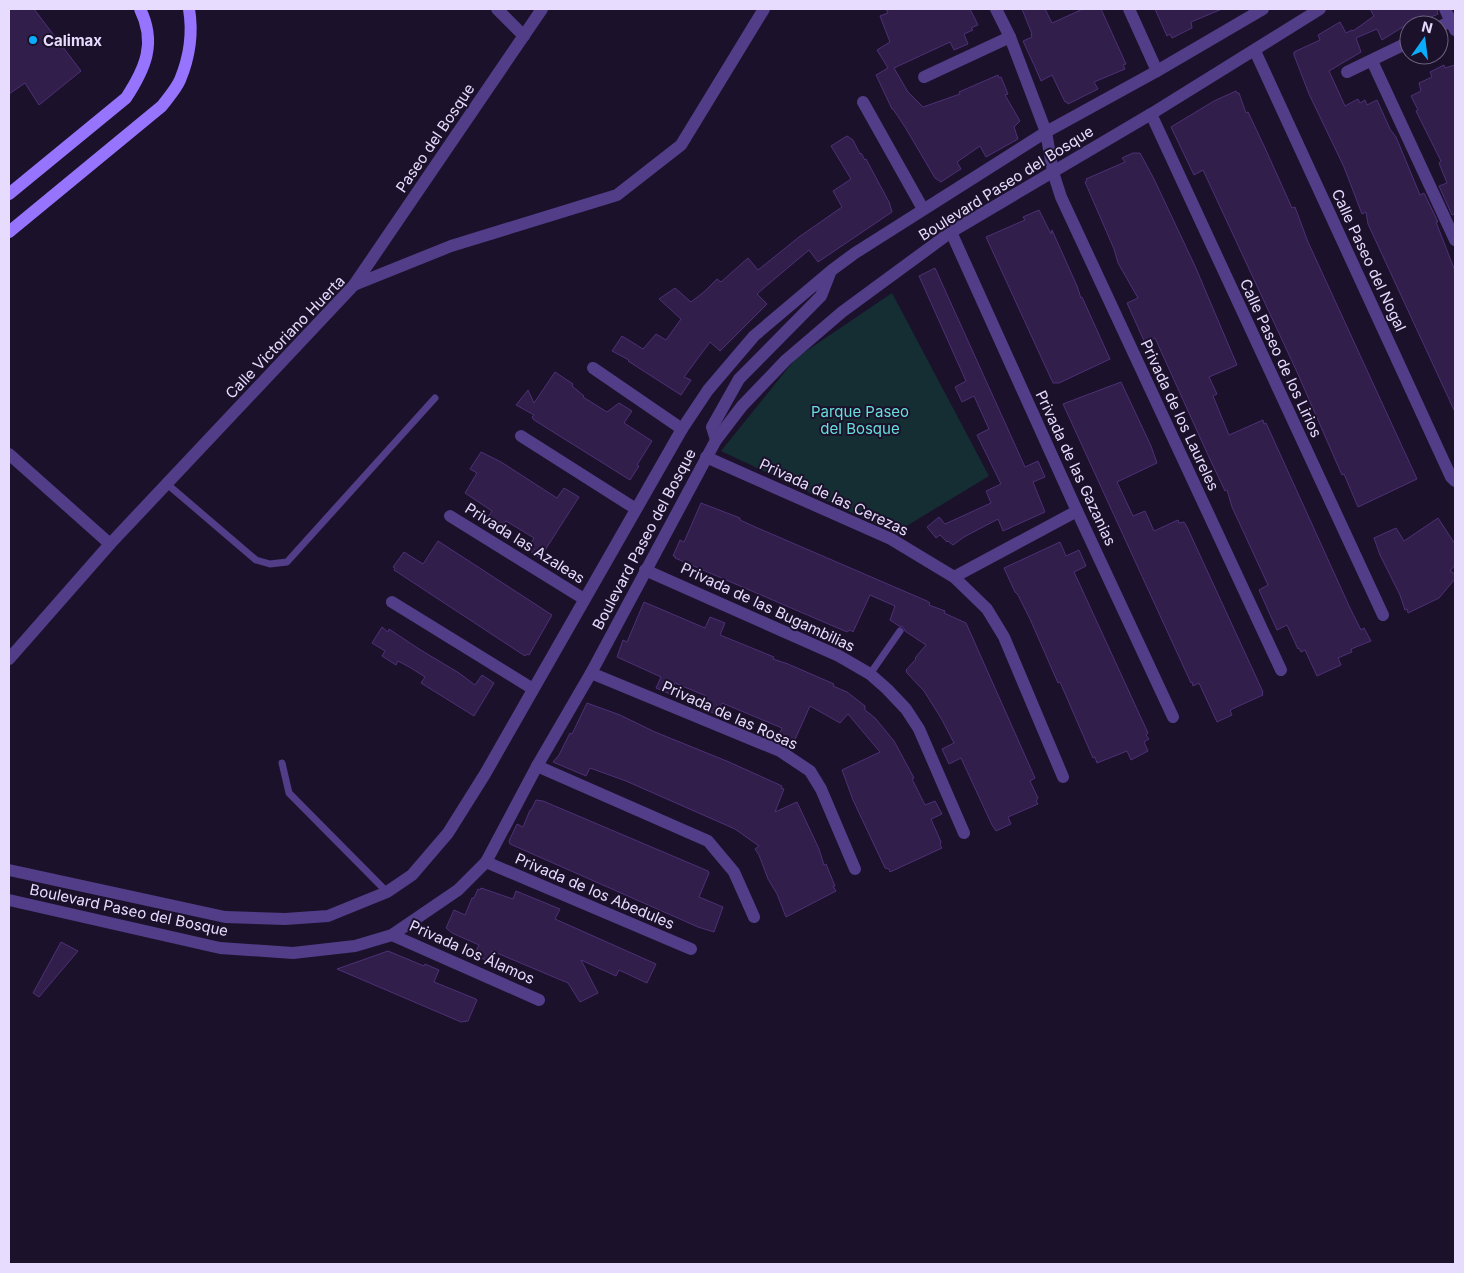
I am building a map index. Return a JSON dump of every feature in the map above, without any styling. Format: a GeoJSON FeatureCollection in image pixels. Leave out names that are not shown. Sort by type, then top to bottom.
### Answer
{"type":"FeatureCollection","features":[{"type":"Feature","properties":{"kind":"main road"},"geometry":{"type":"LineString","coordinates":[[11,188],[126,98],[140,77],[147,58],[149,36],[144,16],[140,9]]}},
{"type":"Feature","properties":{"kind":"main road"},"geometry":{"type":"LineString","coordinates":[[9,232],[162,106],[180,81],[189,51],[192,28],[189,9]]}},
{"type":"Feature","properties":{"kind":"street"},"geometry":{"type":"LineString","coordinates":[[497,9],[524,36]]}},
{"type":"Feature","properties":{"kind":"street","name":"Paseo del Bosque"},"geometry":{"type":"LineString","coordinates":[[354,285],[542,9]]}},
{"type":"Feature","properties":{"kind":"street","name":"Calle Victoriano Huerta"},"geometry":{"type":"LineString","coordinates":[[9,659],[110,544],[354,285],[451,246],[617,195],[682,145],[764,9]]}},
{"type":"Feature","properties":{"kind":"street","name":"Privada de los Laureles"},"geometry":{"type":"LineString","coordinates":[[996,9],[1010,37],[1046,132],[1053,172],[1061,197],[1281,670]]}},
{"type":"Feature","properties":{"kind":"street"},"geometry":{"type":"LineString","coordinates":[[1129,9],[1157,71]]}},
{"type":"Feature","properties":{"kind":"street","name":"Boulevard Paseo del Bosque"},"geometry":{"type":"LineString","coordinates":[[9,870],[225,917],[284,919],[328,916],[387,892],[412,875],[448,833],[485,774],[682,429],[708,390],[754,336],[832,270],[923,209],[1046,132],[1157,71],[1260,9]]}},
{"type":"Feature","properties":{"kind":"street","name":"Boulevard Paseo del Bosque"},"geometry":{"type":"LineString","coordinates":[[9,900],[220,948],[293,954],[355,946],[392,935],[458,890],[486,862],[537,766],[591,673],[716,440],[742,406],[786,360],[842,312],[951,232],[1150,114],[1320,9]]}},
{"type":"Feature","properties":{"kind":"street"},"geometry":{"type":"LineString","coordinates":[[1445,9],[1454,23]]}},
{"type":"Feature","properties":{"kind":"street"},"geometry":{"type":"LineString","coordinates":[[924,77],[1010,37]]}},
{"type":"Feature","properties":{"kind":"street"},"geometry":{"type":"LineString","coordinates":[[1346,72],[1399,47]]}},
{"type":"Feature","properties":{"kind":"street","name":"Calle Paseo del Nogal"},"geometry":{"type":"LineString","coordinates":[[1255,50],[1455,482]]}},
{"type":"Feature","properties":{"kind":"street"},"geometry":{"type":"LineString","coordinates":[[1372,61],[1455,240]]}},
{"type":"Feature","properties":{"kind":"street"},"geometry":{"type":"LineString","coordinates":[[863,102],[923,209]]}},
{"type":"Feature","properties":{"kind":"street","name":"Calle Paseo de los Lirios"},"geometry":{"type":"LineString","coordinates":[[1150,114],[1383,615]]}},
{"type":"Feature","properties":{"kind":"street","name":"Privada de las Gazanias"},"geometry":{"type":"LineString","coordinates":[[951,232],[1077,511],[1173,717]]}},
{"type":"Feature","properties":{"kind":"street"},"geometry":{"type":"LineString","coordinates":[[716,440],[712,427],[739,379],[821,296],[832,270]]}},
{"type":"Feature","properties":{"kind":"street"},"geometry":{"type":"LineString","coordinates":[[593,368],[682,429]]}},
{"type":"Feature","properties":{"kind":"street"},"geometry":{"type":"LineString","coordinates":[[521,436],[636,509]]}},
{"type":"Feature","properties":{"kind":"street"},"geometry":{"type":"LineString","coordinates":[[9,454],[110,544]]}},
{"type":"Feature","properties":{"kind":"street","name":"Privada de las Cerezas"},"geometry":{"type":"LineString","coordinates":[[706,457],[891,539],[954,577],[986,609],[1004,637],[1063,777]]}},
{"type":"Feature","properties":{"kind":"street"},"geometry":{"type":"LineString","coordinates":[[954,577],[1077,511]]}},
{"type":"Feature","properties":{"kind":"street","name":"Privada las Azaleas"},"geometry":{"type":"LineString","coordinates":[[450,516],[584,599]]}},
{"type":"Feature","properties":{"kind":"street","name":"Privada de las Bugambilias"},"geometry":{"type":"LineString","coordinates":[[645,570],[839,656],[870,674],[906,710],[919,729],[964,833]]}},
{"type":"Feature","properties":{"kind":"street"},"geometry":{"type":"LineString","coordinates":[[392,602],[533,689]]}},
{"type":"Feature","properties":{"kind":"street","name":"Privada de las Rosas"},"geometry":{"type":"LineString","coordinates":[[591,673],[780,752],[810,771],[821,789],[855,869]]}},
{"type":"Feature","properties":{"kind":"street"},"geometry":{"type":"LineString","coordinates":[[537,766],[708,841],[734,872],[754,917]]}},
{"type":"Feature","properties":{"kind":"street","name":"Privada de los Abedules"},"geometry":{"type":"LineString","coordinates":[[486,862],[691,949]]}},
{"type":"Feature","properties":{"kind":"street","name":"Privada los Álamos"},"geometry":{"type":"LineString","coordinates":[[392,935],[539,1000]]}},
{"type":"Feature","properties":{"kind":"lane"},"geometry":{"type":"LineString","coordinates":[[168,484],[256,560],[270,564],[287,562],[435,398]]}},
{"type":"Feature","properties":{"kind":"lane"},"geometry":{"type":"LineString","coordinates":[[870,674],[900,631]]}},
{"type":"Feature","properties":{"kind":"lane"},"geometry":{"type":"LineString","coordinates":[[282,763],[289,793],[387,892]]}},
{"type":"Feature","properties":{"kind":"green space","name":"Parque Paseo del Bosque"},"geometry":{"type":"Polygon","coordinates":[[[892,293],[989,476],[895,533],[721,451],[796,358],[892,293]]]}},
{"type":"Feature","properties":{"kind":"building","name":"Calimax"},"geometry":{"type":"Polygon","coordinates":[[[9,9],[34,9],[81,71],[39,105],[25,83],[9,94],[9,9]]]}},
{"type":"Feature","properties":{"kind":"building"},"geometry":{"type":"Polygon","coordinates":[[[886,9],[970,9],[978,25],[971,28],[973,30],[964,34],[968,44],[954,50],[950,42],[894,68],[908,92],[923,107],[960,94],[959,92],[998,75],[999,78],[1001,77],[1008,94],[1005,95],[1020,121],[1014,127],[1018,139],[986,157],[980,146],[957,162],[961,169],[941,182],[935,178],[905,127],[892,109],[876,75],[888,68],[877,50],[890,42],[880,16],[888,13],[886,9]]]}},
{"type":"Feature","properties":{"kind":"building"},"geometry":{"type":"Polygon","coordinates":[[[1022,9],[1045,9],[1052,23],[1083,9],[1101,9],[1126,64],[1123,65],[1125,69],[1094,82],[1098,89],[1068,104],[1065,102],[1052,75],[1041,81],[1023,41],[1032,37],[1032,34],[1022,9]]]}},
{"type":"Feature","properties":{"kind":"building"},"geometry":{"type":"Polygon","coordinates":[[[1155,9],[1222,9],[1191,22],[1192,28],[1172,38],[1170,34],[1167,36],[1155,9]]]}},
{"type":"Feature","properties":{"kind":"building"},"geometry":{"type":"Polygon","coordinates":[[[1370,9],[1437,9],[1438,14],[1436,15],[1399,15],[1399,29],[1382,40],[1377,29],[1356,38],[1361,52],[1329,71],[1345,106],[1358,99],[1360,103],[1365,100],[1367,105],[1377,100],[1390,129],[1396,137],[1420,195],[1424,193],[1438,222],[1436,222],[1455,271],[1455,412],[1368,224],[1366,212],[1362,214],[1344,167],[1309,94],[1294,55],[1294,52],[1320,40],[1318,35],[1340,22],[1346,33],[1353,31],[1374,16],[1370,9]]]}},
{"type":"Feature","properties":{"kind":"building"},"geometry":{"type":"Polygon","coordinates":[[[1444,65],[1445,68],[1455,65],[1455,214],[1452,215],[1439,186],[1447,183],[1439,163],[1441,161],[1416,111],[1418,110],[1411,96],[1421,91],[1419,83],[1432,77],[1430,72],[1444,65]]]}},
{"type":"Feature","properties":{"kind":"building"},"geometry":{"type":"Polygon","coordinates":[[[1236,91],[1239,93],[1246,113],[1248,112],[1292,208],[1295,207],[1308,242],[1417,479],[1358,507],[1203,170],[1194,175],[1171,127],[1214,101],[1236,91]]]}},
{"type":"Feature","properties":{"kind":"building"},"geometry":{"type":"Polygon","coordinates":[[[847,136],[853,140],[860,154],[866,159],[889,202],[892,212],[818,262],[809,250],[765,287],[757,294],[767,304],[720,351],[710,342],[684,377],[691,380],[681,395],[629,360],[612,351],[622,336],[643,349],[656,334],[666,340],[681,319],[659,299],[675,288],[691,302],[717,279],[721,282],[748,258],[758,270],[799,237],[842,207],[833,191],[851,179],[831,146],[847,136]]]}},
{"type":"Feature","properties":{"kind":"building"},"geometry":{"type":"Polygon","coordinates":[[[1133,153],[1140,153],[1154,179],[1195,266],[1237,365],[1209,377],[1217,394],[1213,396],[1229,435],[1263,420],[1264,424],[1266,423],[1350,608],[1361,630],[1364,628],[1371,641],[1351,649],[1352,652],[1338,658],[1341,665],[1317,676],[1305,650],[1301,652],[1298,649],[1287,625],[1277,630],[1259,590],[1268,585],[1232,507],[1227,490],[1225,491],[1155,338],[1145,343],[1127,303],[1138,298],[1118,263],[1114,249],[1085,182],[1087,181],[1086,179],[1125,162],[1122,158],[1133,153]]]}},
{"type":"Feature","properties":{"kind":"building"},"geometry":{"type":"Polygon","coordinates":[[[1039,210],[1051,234],[1052,230],[1110,359],[1059,383],[1053,383],[986,237],[1025,220],[1023,217],[1039,210]]]}},
{"type":"Feature","properties":{"kind":"building"},"geometry":{"type":"Polygon","coordinates":[[[935,268],[1025,467],[1038,461],[1045,477],[1033,482],[1045,512],[1003,531],[998,519],[953,545],[940,535],[936,538],[927,527],[939,517],[945,524],[991,503],[986,491],[1001,484],[977,435],[989,429],[974,396],[962,402],[955,387],[966,381],[919,276],[935,268]]]}},
{"type":"Feature","properties":{"kind":"building"},"geometry":{"type":"Polygon","coordinates":[[[555,372],[573,384],[572,386],[583,397],[607,412],[619,403],[632,411],[624,423],[652,441],[630,480],[534,420],[532,417],[534,415],[516,405],[528,390],[534,403],[555,372]]]}},
{"type":"Feature","properties":{"kind":"building"},"geometry":{"type":"Polygon","coordinates":[[[1121,382],[1157,463],[1117,482],[1133,516],[1145,511],[1154,531],[1178,520],[1179,523],[1184,522],[1263,692],[1263,695],[1230,710],[1232,715],[1217,722],[1199,683],[1193,686],[1191,683],[1063,404],[1121,382]]]}},
{"type":"Feature","properties":{"kind":"building"},"geometry":{"type":"Polygon","coordinates":[[[481,452],[501,462],[557,498],[564,488],[579,497],[540,558],[527,549],[534,538],[506,521],[499,531],[485,522],[492,511],[465,493],[477,473],[470,469],[481,452]]]}},
{"type":"Feature","properties":{"kind":"building"},"geometry":{"type":"Polygon","coordinates":[[[701,503],[740,518],[740,520],[753,526],[927,601],[930,603],[929,605],[945,611],[944,613],[966,623],[1035,778],[1030,781],[1038,798],[1036,801],[1038,804],[1008,817],[1011,824],[996,831],[961,758],[949,764],[942,749],[954,743],[924,691],[907,673],[906,670],[926,645],[905,631],[903,627],[890,620],[895,606],[870,595],[853,632],[850,630],[847,632],[675,558],[673,556],[680,540],[684,542],[701,503]]]}},
{"type":"Feature","properties":{"kind":"building"},"geometry":{"type":"Polygon","coordinates":[[[1438,518],[1455,544],[1455,565],[1450,571],[1455,574],[1455,579],[1439,598],[1408,613],[1380,555],[1374,538],[1396,528],[1404,541],[1438,518]]]}},
{"type":"Feature","properties":{"kind":"building"},"geometry":{"type":"Polygon","coordinates":[[[438,541],[552,615],[529,655],[525,656],[394,570],[395,568],[393,567],[404,552],[423,564],[438,541]]]}},
{"type":"Feature","properties":{"kind":"building"},"geometry":{"type":"Polygon","coordinates":[[[1060,542],[1066,556],[1079,550],[1086,566],[1074,572],[1148,733],[1146,735],[1149,739],[1144,742],[1148,751],[1131,760],[1127,751],[1097,763],[1095,757],[1093,758],[1060,682],[1058,683],[1030,619],[1004,568],[1060,542]]]}},
{"type":"Feature","properties":{"kind":"building"},"geometry":{"type":"Polygon","coordinates":[[[644,602],[705,628],[710,617],[725,623],[720,635],[834,684],[833,686],[847,692],[865,706],[865,710],[875,718],[894,741],[914,778],[912,779],[925,805],[935,801],[942,814],[931,819],[942,848],[890,872],[889,869],[885,868],[853,800],[842,770],[880,752],[848,714],[840,723],[810,706],[792,746],[777,740],[782,728],[722,703],[716,714],[701,708],[706,696],[675,683],[670,694],[656,688],[661,677],[617,657],[623,640],[627,642],[644,602]]]}},
{"type":"Feature","properties":{"kind":"building"},"geometry":{"type":"Polygon","coordinates":[[[382,627],[388,632],[389,629],[475,685],[482,675],[494,683],[474,716],[421,683],[425,677],[398,661],[396,665],[382,656],[385,651],[372,643],[382,627]]]}},
{"type":"Feature","properties":{"kind":"building"},"geometry":{"type":"Polygon","coordinates":[[[587,703],[620,715],[655,732],[782,786],[781,788],[784,789],[775,812],[797,802],[819,849],[824,865],[826,864],[836,891],[786,917],[755,849],[759,846],[735,829],[626,781],[590,768],[586,776],[553,762],[559,755],[570,733],[572,734],[587,703]]]}},
{"type":"Feature","properties":{"kind":"building"},"geometry":{"type":"Polygon","coordinates":[[[536,800],[543,801],[708,871],[709,873],[699,897],[723,907],[714,932],[698,927],[510,844],[509,841],[517,824],[523,827],[536,800]]]}},
{"type":"Feature","properties":{"kind":"building"},"geometry":{"type":"Polygon","coordinates":[[[481,888],[513,899],[516,891],[560,909],[555,919],[656,964],[647,983],[619,970],[616,976],[581,960],[598,993],[580,1002],[568,983],[492,951],[488,961],[474,955],[479,945],[452,933],[446,928],[454,910],[465,915],[472,898],[474,898],[478,889],[480,890],[481,888]]]}},
{"type":"Feature","properties":{"kind":"building"},"geometry":{"type":"Polygon","coordinates":[[[61,942],[78,951],[39,997],[33,993],[61,942]]]}},
{"type":"Feature","properties":{"kind":"building"},"geometry":{"type":"Polygon","coordinates":[[[388,951],[439,970],[434,982],[476,999],[468,1021],[461,1022],[337,969],[388,951]]]}},
{"type":"Feature","properties":{"kind":"place","name":"Calimax"},"geometry":{"type":"Point","coordinates":[33,40]}}]}
